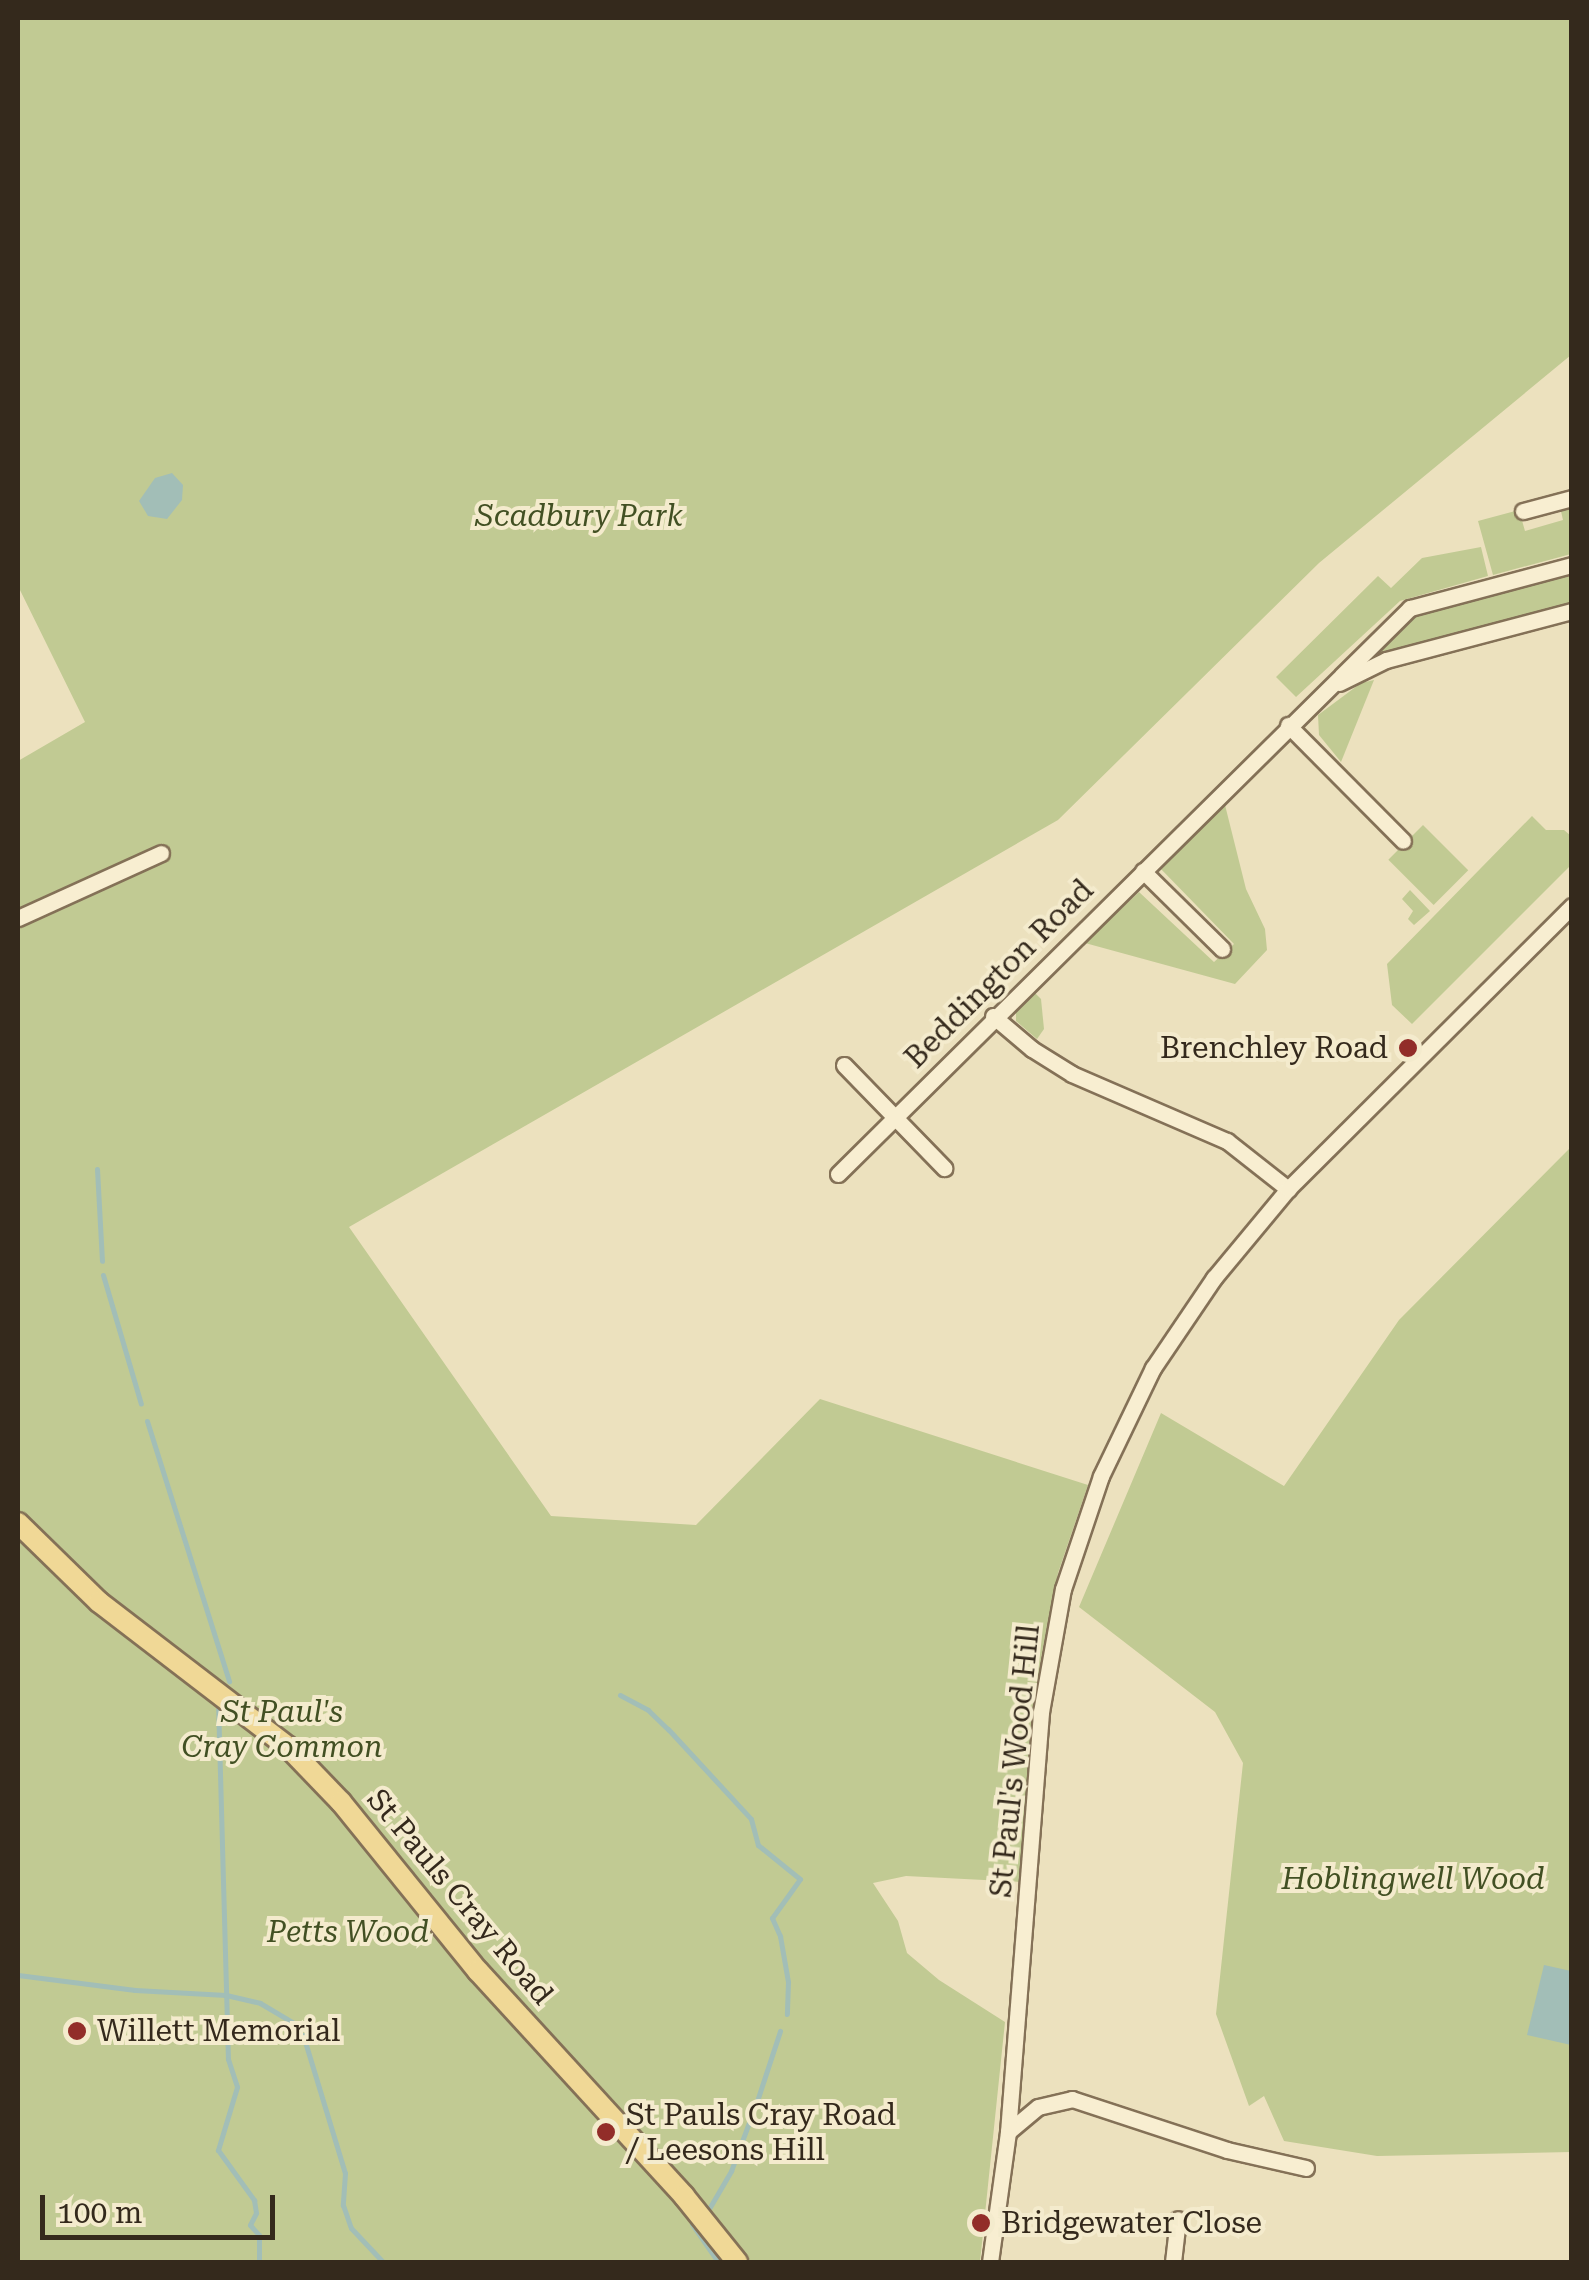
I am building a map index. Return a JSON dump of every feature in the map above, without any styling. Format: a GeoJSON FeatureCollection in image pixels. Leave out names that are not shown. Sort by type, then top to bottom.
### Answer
{"type":"FeatureCollection","features":[{"type":"Feature","properties":{"kind":"main road","name":"St Pauls Cray Road"},"geometry":{"type":"LineString","coordinates":[[18,1523],[98,1602],[288,1746],[341,1802],[478,1971],[684,2196],[736,2262]]}},
{"type":"Feature","properties":{"kind":"street"},"geometry":{"type":"LineString","coordinates":[[1523,511],[1572,498]]}},
{"type":"Feature","properties":{"kind":"street","name":"Beddington Road"},"geometry":{"type":"LineString","coordinates":[[838,1174],[1410,608],[1572,565]]}},
{"type":"Feature","properties":{"kind":"street","name":"Beddington Road"},"geometry":{"type":"LineString","coordinates":[[1322,692],[1386,660],[1572,611]]}},
{"type":"Feature","properties":{"kind":"street"},"geometry":{"type":"LineString","coordinates":[[1288,725],[1403,841]]}},
{"type":"Feature","properties":{"kind":"street"},"geometry":{"type":"LineString","coordinates":[[18,918],[162,853]]}},
{"type":"Feature","properties":{"kind":"street"},"geometry":{"type":"LineString","coordinates":[[1143,872],[1222,949]]}},
{"type":"Feature","properties":{"kind":"street","name":"St Paul's Wood Hill"},"geometry":{"type":"LineString","coordinates":[[990,2262],[1008,2132],[1042,1712],[1064,1589],[1081,1528],[1127,1415],[1153,1368],[1214,1278],[1288,1189],[1572,906]]}},
{"type":"Feature","properties":{"kind":"street"},"geometry":{"type":"LineString","coordinates":[[994,1016],[1032,1049],[1072,1074],[1227,1142],[1288,1189]]}},
{"type":"Feature","properties":{"kind":"street"},"geometry":{"type":"LineString","coordinates":[[844,1065],[944,1168]]}},
{"type":"Feature","properties":{"kind":"street"},"geometry":{"type":"LineString","coordinates":[[1008,2132],[1038,2107],[1072,2099],[1228,2150],[1306,2168]]}},
{"type":"Feature","properties":{"kind":"street"},"geometry":{"type":"LineString","coordinates":[[1174,2262],[1178,2219]]}},
{"type":"Feature","properties":{"kind":"green space","name":"Scadbury Park"},"geometry":{"type":"Polygon","coordinates":[[[18,18],[1571,18],[1571,355],[1319,563],[1058,820],[349,1227],[551,1516],[696,1525],[820,1399],[1088,1485],[1058,1573],[1041,1658],[1022,1882],[906,1876],[873,1883],[898,1921],[907,1953],[939,1980],[1005,2022],[980,2262],[18,2262],[18,761],[85,722],[18,586],[18,18]]]}},
{"type":"Feature","properties":{"kind":"green space"},"geometry":{"type":"Polygon","coordinates":[[[1571,504],[1571,554],[1493,575],[1478,521],[1519,510],[1525,531],[1563,520],[1560,507],[1571,504]]]}},
{"type":"Feature","properties":{"kind":"green space"},"geometry":{"type":"Polygon","coordinates":[[[1481,547],[1488,576],[1400,601],[1296,697],[1276,677],[1378,576],[1391,588],[1422,558],[1481,547]]]}},
{"type":"Feature","properties":{"kind":"green space"},"geometry":{"type":"Polygon","coordinates":[[[1571,574],[1571,606],[1359,664],[1413,614],[1571,574]]]}},
{"type":"Feature","properties":{"kind":"green space"},"geometry":{"type":"Polygon","coordinates":[[[1374,680],[1341,762],[1319,735],[1318,715],[1361,683],[1374,680]]]}},
{"type":"Feature","properties":{"kind":"green space"},"geometry":{"type":"Polygon","coordinates":[[[1225,805],[1246,889],[1265,929],[1267,950],[1235,984],[1085,943],[1139,892],[1214,962],[1234,944],[1159,867],[1225,805]]]}},
{"type":"Feature","properties":{"kind":"green space"},"geometry":{"type":"Polygon","coordinates":[[[1532,816],[1546,830],[1564,830],[1571,836],[1571,865],[1412,1024],[1392,1005],[1387,964],[1532,816]]]}},
{"type":"Feature","properties":{"kind":"green space"},"geometry":{"type":"Polygon","coordinates":[[[1423,825],[1468,870],[1434,905],[1388,860],[1423,825]]]}},
{"type":"Feature","properties":{"kind":"green space"},"geometry":{"type":"Polygon","coordinates":[[[1410,890],[1430,911],[1414,925],[1408,919],[1413,911],[1402,899],[1410,890]]]}},
{"type":"Feature","properties":{"kind":"green space"},"geometry":{"type":"Polygon","coordinates":[[[1034,992],[1041,999],[1044,1029],[1037,1039],[1016,1021],[1016,1010],[1034,992]]]}},
{"type":"Feature","properties":{"kind":"green space","name":"Hoblingwell Wood"},"geometry":{"type":"Polygon","coordinates":[[[1571,1147],[1571,2152],[1377,2156],[1284,2141],[1264,2096],[1249,2106],[1216,2014],[1243,1763],[1215,1712],[1079,1607],[1161,1413],[1284,1486],[1399,1320],[1571,1147]]]}},
{"type":"Feature","properties":{"kind":"water"},"geometry":{"type":"Polygon","coordinates":[[[172,473],[183,485],[182,500],[167,519],[148,516],[139,501],[155,478],[172,473]]]}},
{"type":"Feature","properties":{"kind":"water"},"geometry":{"type":"Polygon","coordinates":[[[1544,1965],[1571,1971],[1571,2045],[1527,2035],[1544,1965]]]}},
{"type":"Feature","properties":{"kind":"waterway"},"geometry":{"type":"LineString","coordinates":[[97,1169],[102,1261]]}},
{"type":"Feature","properties":{"kind":"waterway"},"geometry":{"type":"LineString","coordinates":[[103,1275],[141,1404]]}},
{"type":"Feature","properties":{"kind":"waterway"},"geometry":{"type":"LineString","coordinates":[[147,1421],[229,1681]]}},
{"type":"Feature","properties":{"kind":"waterway"},"geometry":{"type":"LineString","coordinates":[[620,1695],[648,1710],[668,1729],[751,1819],[758,1845],[800,1879],[772,1918],[780,1936],[788,1982],[787,2014]]}},
{"type":"Feature","properties":{"kind":"waterway"},"geometry":{"type":"LineString","coordinates":[[218,1702],[228,2059],[237,2087],[218,2150],[254,2200],[256,2213],[250,2225],[259,2235],[259,2262]]}},
{"type":"Feature","properties":{"kind":"waterway"},"geometry":{"type":"LineString","coordinates":[[18,1975],[135,1990],[226,1995],[260,2003],[297,2025]]}},
{"type":"Feature","properties":{"kind":"waterway"},"geometry":{"type":"LineString","coordinates":[[756,2104],[780,2031]]}},
{"type":"Feature","properties":{"kind":"waterway"},"geometry":{"type":"LineString","coordinates":[[303,2035],[345,2173],[343,2205],[351,2228],[383,2262]]}},
{"type":"Feature","properties":{"kind":"waterway"},"geometry":{"type":"LineString","coordinates":[[710,2207],[731,2171],[751,2117]]}},
{"type":"Feature","properties":{"kind":"waterway"},"geometry":{"type":"LineString","coordinates":[[692,2224],[718,2262]]}},
{"type":"Feature","properties":{"kind":"place","name":"Brenchley Road"},"geometry":{"type":"Point","coordinates":[1408,1048]}},
{"type":"Feature","properties":{"kind":"place","name":"Willett Memorial"},"geometry":{"type":"Point","coordinates":[77,2031]}},
{"type":"Feature","properties":{"kind":"place","name":"St Pauls Cray Road / Leesons Hill"},"geometry":{"type":"Point","coordinates":[606,2132]}},
{"type":"Feature","properties":{"kind":"place","name":"Bridgewater Close"},"geometry":{"type":"Point","coordinates":[981,2223]}},
{"type":"Feature","properties":{"kind":"park label","name":"St Paul's Cray Common"},"geometry":{"type":"Point","coordinates":[282,1729]}},
{"type":"Feature","properties":{"kind":"park label","name":"Petts Wood"},"geometry":{"type":"Point","coordinates":[348,1932]}}]}
